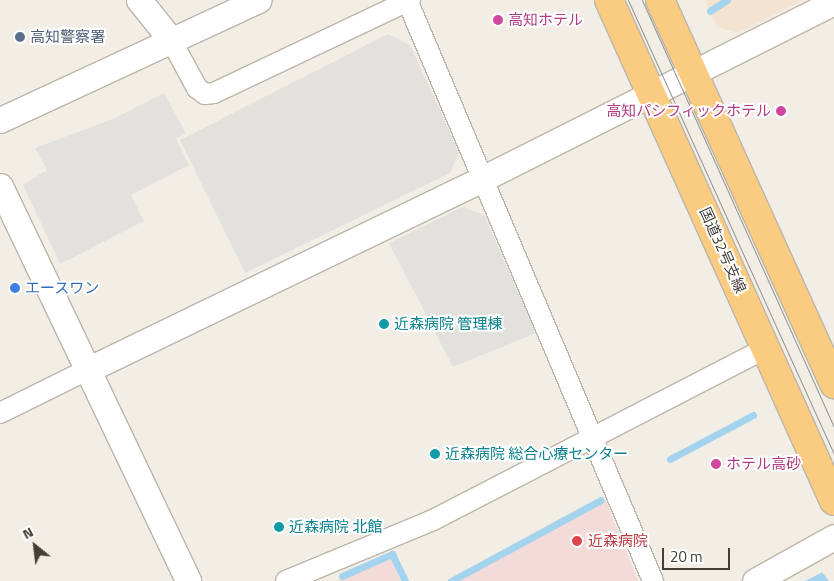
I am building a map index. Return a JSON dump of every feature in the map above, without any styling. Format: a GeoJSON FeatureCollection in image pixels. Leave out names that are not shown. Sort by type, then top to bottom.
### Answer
{"type":"FeatureCollection","features":[{"type":"Feature","properties":{"kind":"highway","name":"国道32号支線"},"geometry":{"type":"LineString","coordinates":[[609,0],[653,94],[834,501]]}},
{"type":"Feature","properties":{"kind":"highway"},"geometry":{"type":"LineString","coordinates":[[660,0],[834,384]]}},
{"type":"Feature","properties":{"kind":"street"},"geometry":{"type":"LineString","coordinates":[[139,0],[172,40]]}},
{"type":"Feature","properties":{"kind":"street"},"geometry":{"type":"LineString","coordinates":[[160,0],[172,40],[197,88],[205,94],[214,93],[408,0],[594,436],[653,581]]}},
{"type":"Feature","properties":{"kind":"street"},"geometry":{"type":"LineString","coordinates":[[0,120],[259,0]]}},
{"type":"Feature","properties":{"kind":"street"},"geometry":{"type":"LineString","coordinates":[[0,413],[484,178],[834,2]]}},
{"type":"Feature","properties":{"kind":"street"},"geometry":{"type":"LineString","coordinates":[[0,186],[188,581]]}},
{"type":"Feature","properties":{"kind":"street"},"geometry":{"type":"LineString","coordinates":[[286,581],[433,520],[766,348]]}},
{"type":"Feature","properties":{"kind":"street"},"geometry":{"type":"LineString","coordinates":[[755,581],[834,536]]}},
{"type":"Feature","properties":{"kind":"shaded area"},"geometry":{"type":"Polygon","coordinates":[[[705,0],[804,0],[738,33],[717,27],[705,0]]]}},
{"type":"Feature","properties":{"kind":"shaded area"},"geometry":{"type":"Polygon","coordinates":[[[388,34],[410,45],[459,152],[450,173],[245,273],[180,140],[388,34]]]}},
{"type":"Feature","properties":{"kind":"shaded area"},"geometry":{"type":"Polygon","coordinates":[[[164,93],[186,133],[176,139],[189,165],[131,195],[144,221],[60,264],[23,185],[47,170],[35,148],[115,118],[164,93]]]}},
{"type":"Feature","properties":{"kind":"shaded area"},"geometry":{"type":"Polygon","coordinates":[[[463,207],[484,215],[536,333],[453,367],[389,243],[463,207]]]}},
{"type":"Feature","properties":{"kind":"shaded area","name":"近森病院"},"geometry":{"type":"Polygon","coordinates":[[[606,501],[638,581],[457,581],[606,501]]]}},
{"type":"Feature","properties":{"kind":"shaded area"},"geometry":{"type":"Polygon","coordinates":[[[391,557],[401,581],[335,581],[391,557]]]}},
{"type":"Feature","properties":{"kind":"water"},"geometry":{"type":"Polygon","coordinates":[[[834,568],[834,581],[805,581],[821,573],[834,568]]]}},
{"type":"Feature","properties":{"kind":"pier"},"geometry":{"type":"Polygon","coordinates":[[[834,566],[834,581],[829,581],[822,572],[834,566]]]}},
{"type":"Feature","properties":{"kind":"waterway"},"geometry":{"type":"LineString","coordinates":[[710,11],[727,0]]}},
{"type":"Feature","properties":{"kind":"waterway"},"geometry":{"type":"LineString","coordinates":[[670,459],[753,415]]}},
{"type":"Feature","properties":{"kind":"waterway"},"geometry":{"type":"LineString","coordinates":[[451,581],[601,500]]}},
{"type":"Feature","properties":{"kind":"waterway"},"geometry":{"type":"LineString","coordinates":[[342,576],[392,554],[405,581]]}},
{"type":"Feature","properties":{"kind":"tram line"},"geometry":{"type":"LineString","coordinates":[[628,0],[834,455]]}},
{"type":"Feature","properties":{"kind":"tram line"},"geometry":{"type":"LineString","coordinates":[[642,0],[834,428]]}},
{"type":"Feature","properties":{"kind":"place","name":"高知ホテル"},"geometry":{"type":"Point","coordinates":[498,20]}},
{"type":"Feature","properties":{"kind":"place","name":"高知警察署"},"geometry":{"type":"Point","coordinates":[20,37]}},
{"type":"Feature","properties":{"kind":"place","name":"高知パシフィックホテル"},"geometry":{"type":"Point","coordinates":[781,111]}},
{"type":"Feature","properties":{"kind":"place","name":"エースワン"},"geometry":{"type":"Point","coordinates":[15,288]}},
{"type":"Feature","properties":{"kind":"place","name":"近森病院 管理棟"},"geometry":{"type":"Point","coordinates":[384,324]}},
{"type":"Feature","properties":{"kind":"place","name":"近森病院 総合心療センター"},"geometry":{"type":"Point","coordinates":[435,454]}},
{"type":"Feature","properties":{"kind":"place","name":"ホテル高砂"},"geometry":{"type":"Point","coordinates":[716,464]}},
{"type":"Feature","properties":{"kind":"place","name":"近森病院 北館"},"geometry":{"type":"Point","coordinates":[279,527]}},
{"type":"Feature","properties":{"kind":"place","name":"近森病院"},"geometry":{"type":"Point","coordinates":[577,541]}}]}
